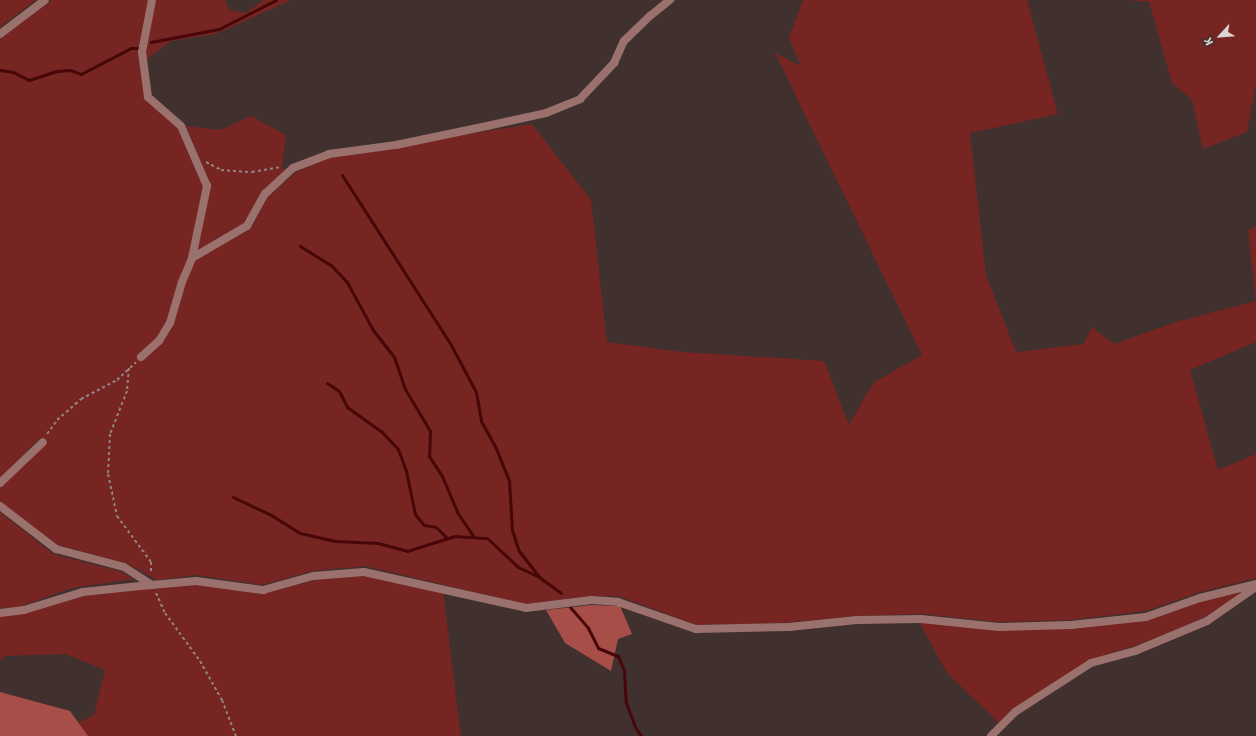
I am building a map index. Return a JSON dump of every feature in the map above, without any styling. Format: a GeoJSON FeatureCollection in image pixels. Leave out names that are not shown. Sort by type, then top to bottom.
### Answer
{"type":"FeatureCollection","features":[{"type":"Feature","properties":{"kind":"street"},"geometry":{"type":"LineString","coordinates":[[0,34],[45,0]]}},
{"type":"Feature","properties":{"kind":"street"},"geometry":{"type":"LineString","coordinates":[[141,357],[159,341],[170,323],[182,282],[192,258],[207,186],[181,126],[148,97],[142,52],[152,0]]}},
{"type":"Feature","properties":{"kind":"street"},"geometry":{"type":"LineString","coordinates":[[192,258],[247,226],[265,194],[293,168],[329,154],[396,145],[546,113],[580,99],[614,63],[624,41],[650,16],[670,0]]}},
{"type":"Feature","properties":{"kind":"street"},"geometry":{"type":"LineString","coordinates":[[0,483],[43,442]]}},
{"type":"Feature","properties":{"kind":"street"},"geometry":{"type":"LineString","coordinates":[[0,506],[56,549],[124,567],[152,585]]}},
{"type":"Feature","properties":{"kind":"street"},"geometry":{"type":"LineString","coordinates":[[0,613],[24,610],[82,592],[196,581],[263,590],[313,576],[364,572],[526,608],[592,600],[618,602],[696,629],[766,628],[857,620],[921,619],[999,627],[1071,625],[1146,617],[1200,598],[1256,585]]}},
{"type":"Feature","properties":{"kind":"street"},"geometry":{"type":"LineString","coordinates":[[991,736],[1015,712],[1091,663],[1135,651],[1207,621],[1256,585]]}},
{"type":"Feature","properties":{"kind":"path"},"geometry":{"type":"LineString","coordinates":[[193,155],[221,170],[252,172],[282,167],[293,168]]}},
{"type":"Feature","properties":{"kind":"path"},"geometry":{"type":"LineString","coordinates":[[43,442],[56,420],[82,399],[117,380],[141,357]]}},
{"type":"Feature","properties":{"kind":"path"},"geometry":{"type":"LineString","coordinates":[[129,368],[127,391],[110,434],[108,474],[117,516],[151,562],[152,585],[165,613],[200,661],[222,700],[236,736]]}},
{"type":"Feature","properties":{"kind":"shaded area"},"geometry":{"type":"Polygon","coordinates":[[[0,0],[36,0],[0,27],[0,0]]]}},
{"type":"Feature","properties":{"kind":"shaded area"},"geometry":{"type":"Polygon","coordinates":[[[52,0],[149,0],[139,52],[145,98],[177,127],[203,186],[189,257],[166,322],[156,339],[138,357],[142,361],[162,343],[194,260],[251,229],[267,198],[295,173],[330,157],[532,124],[591,200],[607,342],[682,352],[824,361],[849,425],[873,383],[922,355],[775,53],[801,66],[789,38],[803,0],[1027,0],[1058,114],[970,133],[986,275],[1016,352],[1084,344],[1092,327],[1114,344],[1176,322],[1256,301],[1256,342],[1190,370],[1218,470],[1256,454],[1256,578],[1197,593],[1146,611],[1070,620],[998,622],[923,614],[855,616],[784,623],[697,625],[618,596],[591,596],[525,604],[365,566],[312,571],[262,585],[196,575],[157,580],[126,563],[58,545],[0,502],[0,486],[47,443],[41,437],[0,478],[0,39],[52,0]]]}},
{"type":"Feature","properties":{"kind":"shaded area"},"geometry":{"type":"Polygon","coordinates":[[[156,0],[225,0],[229,10],[246,13],[264,0],[291,0],[216,34],[171,41],[147,59],[145,52],[156,0]]]}},
{"type":"Feature","properties":{"kind":"shaded area"},"geometry":{"type":"Polygon","coordinates":[[[1127,0],[1256,0],[1256,88],[1247,132],[1203,149],[1192,100],[1172,83],[1149,2],[1127,0]]]}},
{"type":"Feature","properties":{"kind":"shaded area"},"geometry":{"type":"Polygon","coordinates":[[[251,116],[286,135],[282,167],[285,170],[262,193],[243,224],[196,251],[211,185],[186,126],[220,130],[251,116]]]}},
{"type":"Feature","properties":{"kind":"shaded area"},"geometry":{"type":"Polygon","coordinates":[[[1256,227],[1256,301],[1248,230],[1256,227]]]}},
{"type":"Feature","properties":{"kind":"shaded area"},"geometry":{"type":"Polygon","coordinates":[[[0,512],[53,554],[122,572],[133,579],[72,588],[19,607],[0,608],[0,512]]]}},
{"type":"Feature","properties":{"kind":"shaded area"},"geometry":{"type":"Polygon","coordinates":[[[364,575],[443,591],[461,736],[88,736],[78,723],[94,715],[105,670],[66,654],[5,656],[0,661],[0,616],[83,595],[196,584],[264,593],[316,580],[364,575]]]}},
{"type":"Feature","properties":{"kind":"shaded area"},"geometry":{"type":"Polygon","coordinates":[[[1246,590],[1213,613],[1179,629],[1134,646],[1089,660],[1000,724],[947,673],[919,622],[998,630],[1146,620],[1200,601],[1246,590]]]}},
{"type":"Feature","properties":{"kind":"shaded area"},"geometry":{"type":"Polygon","coordinates":[[[592,605],[620,606],[632,634],[618,639],[611,671],[565,643],[546,610],[592,605]]]}},
{"type":"Feature","properties":{"kind":"shaded area"},"geometry":{"type":"Polygon","coordinates":[[[0,692],[70,711],[88,736],[0,736],[0,692]]]}},
{"type":"Feature","properties":{"kind":"waterway"},"geometry":{"type":"LineString","coordinates":[[151,42],[219,29],[276,0]]}},
{"type":"Feature","properties":{"kind":"waterway"},"geometry":{"type":"LineString","coordinates":[[0,70],[13,72],[29,80],[57,71],[70,70],[81,74],[131,48],[137,48]]}},
{"type":"Feature","properties":{"kind":"waterway"},"geometry":{"type":"LineString","coordinates":[[342,175],[451,345],[476,392],[481,421],[495,446],[509,481],[512,530],[519,551],[539,577],[561,593]]}},
{"type":"Feature","properties":{"kind":"waterway"},"geometry":{"type":"LineString","coordinates":[[300,246],[331,265],[347,282],[373,330],[394,357],[405,389],[430,431],[429,456],[442,476],[457,512],[474,537]]}},
{"type":"Feature","properties":{"kind":"waterway"},"geometry":{"type":"LineString","coordinates":[[327,383],[339,391],[347,407],[382,432],[398,449],[406,471],[415,514],[424,525],[436,527],[447,538]]}},
{"type":"Feature","properties":{"kind":"waterway"},"geometry":{"type":"LineString","coordinates":[[233,497],[271,515],[300,533],[336,541],[378,543],[407,551],[455,536],[487,538],[518,567],[537,576]]}},
{"type":"Feature","properties":{"kind":"waterway"},"geometry":{"type":"LineString","coordinates":[[570,607],[588,628],[598,648],[618,656],[624,670],[626,703],[635,727],[641,736]]}}]}
